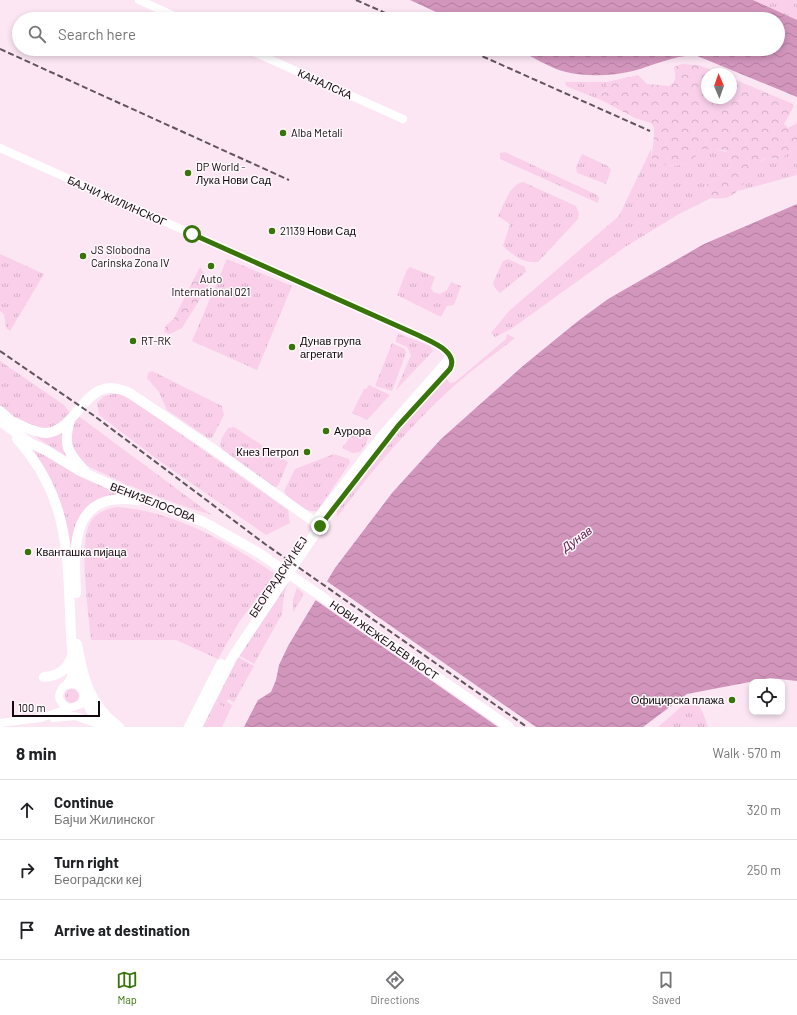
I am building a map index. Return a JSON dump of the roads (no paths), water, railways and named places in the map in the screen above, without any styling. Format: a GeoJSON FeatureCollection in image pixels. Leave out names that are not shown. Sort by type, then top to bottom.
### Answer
{"type":"FeatureCollection","features":[{"type":"Feature","properties":{"kind":"main road"},"geometry":{"type":"LineString","coordinates":[[6,422],[35,432],[44,433],[55,431],[71,418],[90,396],[99,391],[110,388],[126,391],[212,449],[317,524]]}},
{"type":"Feature","properties":{"kind":"main road","name":"ВЕНИЗЕЛОСОВА"},"geometry":{"type":"LineString","coordinates":[[0,411],[6,422],[47,451],[91,476],[204,522],[259,553]]}},
{"type":"Feature","properties":{"kind":"main road"},"geometry":{"type":"LineString","coordinates":[[71,418],[66,432],[66,445],[72,456],[91,476]]}},
{"type":"Feature","properties":{"kind":"main road"},"geometry":{"type":"LineString","coordinates":[[6,422],[37,464],[47,481],[61,518],[68,562],[72,656],[72,678],[68,684]]}},
{"type":"Feature","properties":{"kind":"main road"},"geometry":{"type":"LineString","coordinates":[[82,692],[78,679],[75,545],[79,527],[88,511],[109,500],[123,499],[154,502]]}},
{"type":"Feature","properties":{"kind":"main road","name":"БЕОГРАДСКИ КЕЈ"},"geometry":{"type":"LineString","coordinates":[[189,727],[221,665],[317,524]]}},
{"type":"Feature","properties":{"kind":"main road","name":"БЕОГРАДСКИ КЕЈ"},"geometry":{"type":"LineString","coordinates":[[197,727],[232,658],[317,524]]}},
{"type":"Feature","properties":{"kind":"main road","name":"НОВИ ЖЕЖЕЉЕВ МОСТ"},"geometry":{"type":"LineString","coordinates":[[259,553],[509,727]]}},
{"type":"Feature","properties":{"kind":"main road"},"geometry":{"type":"LineString","coordinates":[[77,644],[83,675],[88,689],[103,712],[119,727]]}},
{"type":"Feature","properties":{"kind":"main road"},"geometry":{"type":"LineString","coordinates":[[44,677],[55,676],[61,672],[69,665],[72,656]]}},
{"type":"Feature","properties":{"kind":"street"},"geometry":{"type":"LineString","coordinates":[[138,0],[165,12]]}},
{"type":"Feature","properties":{"kind":"street","name":"КАНАЛСКА"},"geometry":{"type":"LineString","coordinates":[[263,56],[403,119]]}},
{"type":"Feature","properties":{"kind":"street","name":"БАЈЧИ ЖИЛИНСКОГ"},"geometry":{"type":"LineString","coordinates":[[0,148],[435,343],[450,357],[452,361],[447,367]]}},
{"type":"Feature","properties":{"kind":"street","name":"БЕОГРАДСКИ КЕЈ"},"geometry":{"type":"LineString","coordinates":[[317,524],[447,367]]}},
{"type":"Feature","properties":{"kind":"street"},"geometry":{"type":"LineString","coordinates":[[44,717],[57,707],[60,701],[60,691],[68,684],[75,684],[82,692],[91,712],[104,722],[115,727]]}},
{"type":"Feature","properties":{"kind":"street"},"geometry":{"type":"LineString","coordinates":[[44,717],[81,704],[82,692]]}},
{"type":"Feature","properties":{"kind":"street"},"geometry":{"type":"LineString","coordinates":[[60,701],[62,704],[72,708],[102,726]]}},
{"type":"Feature","properties":{"kind":"street"},"geometry":{"type":"LineString","coordinates":[[0,723],[44,717],[75,716],[102,726]]}},
{"type":"Feature","properties":{"kind":"water"},"geometry":{"type":"Polygon","coordinates":[[[410,0],[753,0],[779,12],[436,12],[410,0]]]}},
{"type":"Feature","properties":{"kind":"water"},"geometry":{"type":"Polygon","coordinates":[[[785,15],[797,20],[797,97],[737,72],[737,68],[727,68],[697,56],[785,56],[785,15]]]}},
{"type":"Feature","properties":{"kind":"water"},"geometry":{"type":"Polygon","coordinates":[[[530,56],[687,56],[671,59],[625,73],[608,75],[574,74],[560,70],[530,56]]]}},
{"type":"Feature","properties":{"kind":"water","name":"Дунав"},"geometry":{"type":"Polygon","coordinates":[[[797,204],[797,681],[770,678],[749,679],[749,682],[687,694],[643,727],[244,727],[258,700],[271,692],[276,680],[279,665],[288,646],[335,568],[392,493],[441,439],[524,365],[578,321],[608,299],[704,244],[797,204]]]}},
{"type":"Feature","properties":{"kind":"railway"},"geometry":{"type":"LineString","coordinates":[[356,0],[383,12]]}},
{"type":"Feature","properties":{"kind":"railway"},"geometry":{"type":"LineString","coordinates":[[0,49],[12,54]]}},
{"type":"Feature","properties":{"kind":"railway"},"geometry":{"type":"LineString","coordinates":[[15,56],[289,180]]}},
{"type":"Feature","properties":{"kind":"railway"},"geometry":{"type":"LineString","coordinates":[[482,56],[650,131]]}},
{"type":"Feature","properties":{"kind":"railway"},"geometry":{"type":"LineString","coordinates":[[0,351],[93,415],[265,544],[527,727]]}},
{"type":"Feature","properties":{"kind":"place","name":"Alba Metali"},"geometry":{"type":"Point","coordinates":[283,133]}},
{"type":"Feature","properties":{"kind":"place","name":"DP World - Лука Нови Сад"},"geometry":{"type":"Point","coordinates":[188,173]}},
{"type":"Feature","properties":{"kind":"place","name":"21139 Нови Сад"},"geometry":{"type":"Point","coordinates":[272,231]}},
{"type":"Feature","properties":{"kind":"place","name":"JS Slobodna Carinska Zona IV"},"geometry":{"type":"Point","coordinates":[83,256]}},
{"type":"Feature","properties":{"kind":"place","name":"Auto International 021"},"geometry":{"type":"Point","coordinates":[211,266]}},
{"type":"Feature","properties":{"kind":"place","name":"RT-RK"},"geometry":{"type":"Point","coordinates":[133,341]}},
{"type":"Feature","properties":{"kind":"place","name":"Дунав група агрегати"},"geometry":{"type":"Point","coordinates":[292,347]}},
{"type":"Feature","properties":{"kind":"place","name":"Аурора"},"geometry":{"type":"Point","coordinates":[326,431]}},
{"type":"Feature","properties":{"kind":"place","name":"Кнез Петрол"},"geometry":{"type":"Point","coordinates":[307,452]}},
{"type":"Feature","properties":{"kind":"place","name":"Кванташка пијаца"},"geometry":{"type":"Point","coordinates":[28,552]}},
{"type":"Feature","properties":{"kind":"place","name":"Официрска плажа"},"geometry":{"type":"Point","coordinates":[732,700]}}]}
